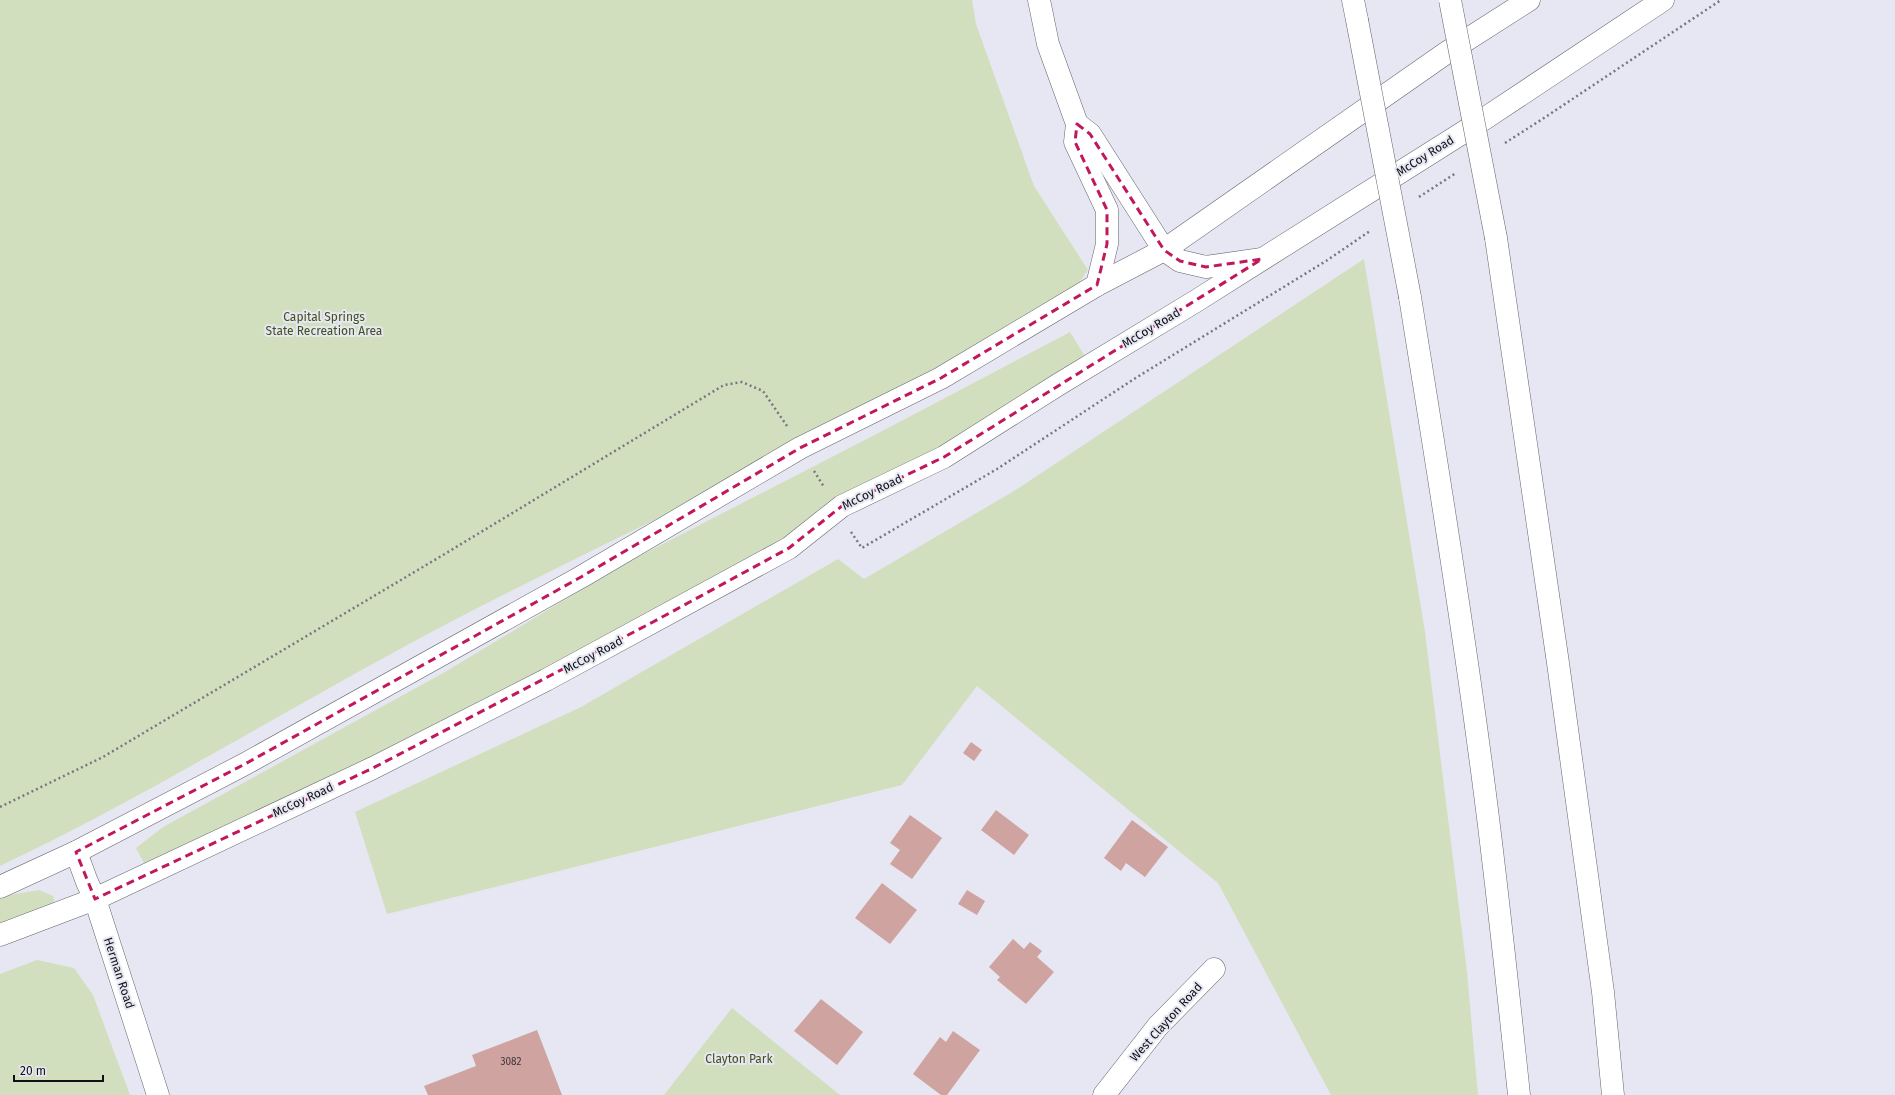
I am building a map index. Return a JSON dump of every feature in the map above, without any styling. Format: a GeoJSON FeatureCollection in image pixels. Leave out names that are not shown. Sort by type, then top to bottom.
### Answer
{"type":"FeatureCollection","features":[{"type":"Feature","properties":{"kind":"main road"},"geometry":{"type":"LineString","coordinates":[[1039,0],[1048,44],[1077,124],[1075,142],[1107,210],[1107,244],[1096,286]]}},
{"type":"Feature","properties":{"kind":"main road"},"geometry":{"type":"LineString","coordinates":[[1450,0],[1496,238],[1558,663],[1597,945],[1613,1095]]}},
{"type":"Feature","properties":{"kind":"main road"},"geometry":{"type":"LineString","coordinates":[[0,887],[76,852],[252,760],[581,577],[800,448],[941,378],[1096,286],[1164,250],[1446,53],[1529,0]]}},
{"type":"Feature","properties":{"kind":"main road","name":"McCoy Road"},"geometry":{"type":"LineString","coordinates":[[0,935],[95,899],[373,768],[546,680],[788,548],[842,506],[944,457],[1475,125],[1663,0]]}},
{"type":"Feature","properties":{"kind":"main road"},"geometry":{"type":"LineString","coordinates":[[1355,10],[1410,297],[1443,500],[1479,749],[1501,920],[1519,1095]]}},
{"type":"Feature","properties":{"kind":"main road"},"geometry":{"type":"LineString","coordinates":[[1077,124],[1090,134],[1164,250],[1180,261],[1206,267],[1262,259]]}},
{"type":"Feature","properties":{"kind":"main road","name":"Herman Road"},"geometry":{"type":"LineString","coordinates":[[76,852],[95,899],[158,1095]]}},
{"type":"Feature","properties":{"kind":"main road","name":"West Clayton Road"},"geometry":{"type":"LineString","coordinates":[[1104,1095],[1158,1026],[1214,969]]}},
{"type":"Feature","properties":{"kind":"highlighted area"},"geometry":{"type":"Polygon","coordinates":[[[1077,124],[1090,134],[1164,250],[1180,261],[1206,267],[1262,259],[944,457],[842,506],[789,548],[653,622],[373,768],[95,899],[76,852],[245,764],[581,577],[800,448],[941,378],[1097,285],[1107,244],[1107,210],[1075,142],[1077,124]]]}},
{"type":"Feature","properties":{"kind":"green space","name":"Capital Springs State Recreation Area"},"geometry":{"type":"Polygon","coordinates":[[[0,0],[972,0],[976,24],[1034,186],[1088,270],[1078,284],[855,416],[743,476],[514,590],[400,649],[152,788],[0,866],[0,0]]]}},
{"type":"Feature","properties":{"kind":"green space"},"geometry":{"type":"Polygon","coordinates":[[[1364,259],[1425,632],[1467,972],[1478,1095],[1331,1095],[1218,883],[977,686],[902,785],[387,914],[355,812],[581,707],[838,559],[864,579],[1014,491],[1364,259]]]}},
{"type":"Feature","properties":{"kind":"green space"},"geometry":{"type":"Polygon","coordinates":[[[1070,332],[1091,366],[751,571],[146,867],[136,848],[163,827],[445,672],[622,565],[1070,332]]]}},
{"type":"Feature","properties":{"kind":"green space"},"geometry":{"type":"Polygon","coordinates":[[[39,890],[53,896],[55,904],[0,935],[0,899],[9,895],[39,890]]]}},
{"type":"Feature","properties":{"kind":"green space"},"geometry":{"type":"Polygon","coordinates":[[[37,960],[74,968],[93,995],[130,1095],[0,1095],[0,974],[37,960]]]}},
{"type":"Feature","properties":{"kind":"green space","name":"Clayton Park"},"geometry":{"type":"Polygon","coordinates":[[[732,1008],[840,1095],[664,1095],[732,1008]]]}},
{"type":"Feature","properties":{"kind":"building"},"geometry":{"type":"Polygon","coordinates":[[[971,742],[982,750],[974,761],[963,753],[971,742]]]}},
{"type":"Feature","properties":{"kind":"building"},"geometry":{"type":"Polygon","coordinates":[[[996,810],[1029,835],[1014,855],[981,830],[996,810]]]}},
{"type":"Feature","properties":{"kind":"building"},"geometry":{"type":"Polygon","coordinates":[[[910,815],[942,838],[912,879],[890,864],[900,850],[890,843],[910,815]]]}},
{"type":"Feature","properties":{"kind":"building"},"geometry":{"type":"Polygon","coordinates":[[[1132,820],[1168,847],[1145,877],[1126,863],[1121,871],[1104,858],[1132,820]]]}},
{"type":"Feature","properties":{"kind":"building"},"geometry":{"type":"Polygon","coordinates":[[[882,883],[917,910],[890,944],[855,918],[882,883]]]}},
{"type":"Feature","properties":{"kind":"building"},"geometry":{"type":"Polygon","coordinates":[[[967,890],[985,901],[977,915],[958,904],[967,890]]]}},
{"type":"Feature","properties":{"kind":"building"},"geometry":{"type":"Polygon","coordinates":[[[1013,939],[1024,949],[1030,942],[1042,951],[1037,957],[1054,972],[1026,1004],[997,980],[1000,977],[989,967],[1013,939]]]}},
{"type":"Feature","properties":{"kind":"building"},"geometry":{"type":"Polygon","coordinates":[[[821,999],[863,1032],[837,1065],[794,1031],[821,999]]]}},
{"type":"Feature","properties":{"kind":"building"},"geometry":{"type":"Polygon","coordinates":[[[537,1030],[562,1095],[428,1095],[424,1086],[476,1066],[472,1055],[537,1030]]]}},
{"type":"Feature","properties":{"kind":"building"},"geometry":{"type":"Polygon","coordinates":[[[953,1031],[980,1050],[947,1095],[941,1095],[913,1074],[940,1037],[946,1042],[953,1031]]]}}]}
